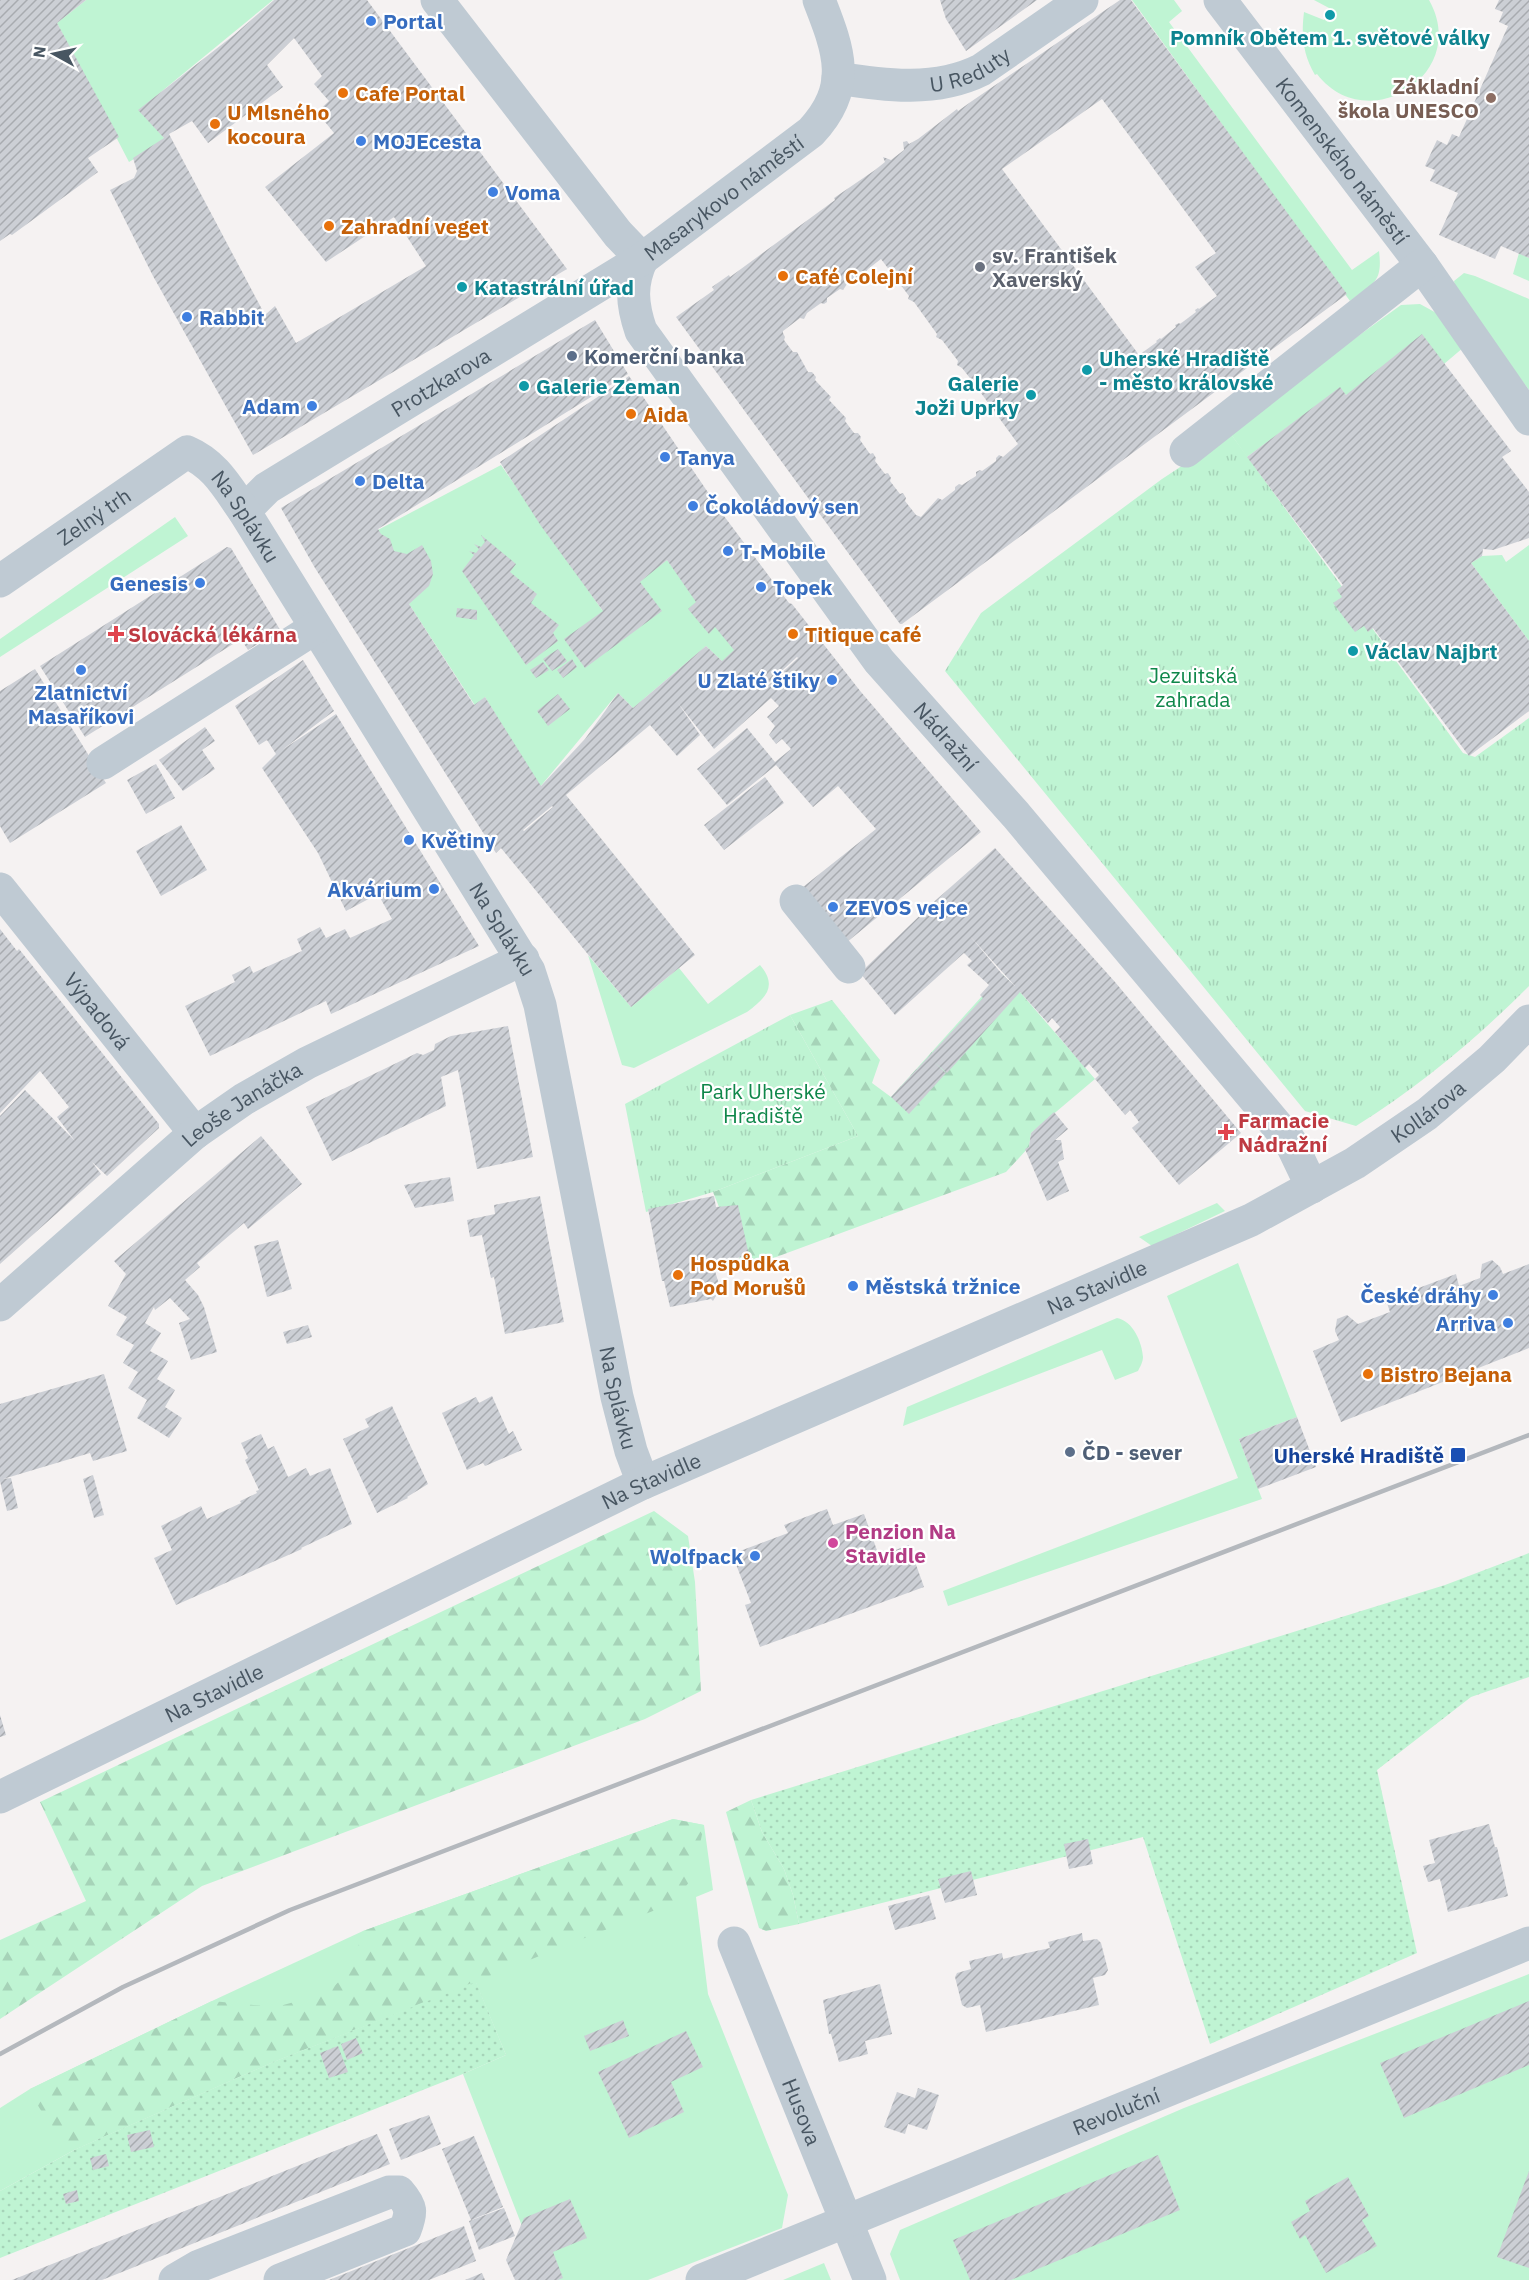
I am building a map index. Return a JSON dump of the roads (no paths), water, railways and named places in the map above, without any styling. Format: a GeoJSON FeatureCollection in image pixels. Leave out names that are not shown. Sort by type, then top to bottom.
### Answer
{"type":"FeatureCollection","features":[{"type":"Feature","properties":{"kind":"street","name":"Masarykovo náměstí"},"geometry":{"type":"LineString","coordinates":[[437,0],[618,234],[642,259],[811,132],[826,114],[835,93],[838,78],[836,44],[819,0]]}},
{"type":"Feature","properties":{"kind":"street","name":"U Reduty"},"geometry":{"type":"LineString","coordinates":[[838,78],[913,85],[937,84],[969,76],[1082,0]]}},
{"type":"Feature","properties":{"kind":"street","name":"Komenského náměstí"},"geometry":{"type":"LineString","coordinates":[[1220,0],[1422,265],[1529,419]]}},
{"type":"Feature","properties":{"kind":"street","name":"Protzkarova"},"geometry":{"type":"LineString","coordinates":[[244,510],[267,488],[642,259]]}},
{"type":"Feature","properties":{"kind":"street","name":"Nádražní"},"geometry":{"type":"LineString","coordinates":[[642,259],[636,272],[633,298],[634,311],[641,331],[879,661],[1016,815],[1290,1141],[1312,1187]]}},
{"type":"Feature","properties":{"kind":"street","name":"Komenského náměstí"},"geometry":{"type":"LineString","coordinates":[[1186,451],[1422,265]]}},
{"type":"Feature","properties":{"kind":"street","name":"Na Splávku"},"geometry":{"type":"LineString","coordinates":[[187,452],[217,472],[244,510],[315,628],[523,959],[540,1005],[617,1397],[643,1483]]}},
{"type":"Feature","properties":{"kind":"street","name":"Zelný trh"},"geometry":{"type":"LineString","coordinates":[[0,581],[187,452]]}},
{"type":"Feature","properties":{"kind":"street"},"geometry":{"type":"LineString","coordinates":[[103,763],[315,628]]}},
{"type":"Feature","properties":{"kind":"street","name":"Výpadová"},"geometry":{"type":"LineString","coordinates":[[0,889],[195,1133]]}},
{"type":"Feature","properties":{"kind":"street"},"geometry":{"type":"LineString","coordinates":[[796,901],[849,967]]}},
{"type":"Feature","properties":{"kind":"street","name":"Leoše Janáčka"},"geometry":{"type":"LineString","coordinates":[[0,1305],[195,1133],[244,1099],[307,1063],[523,959]]}},
{"type":"Feature","properties":{"kind":"street","name":"Kollárova"},"geometry":{"type":"LineString","coordinates":[[1312,1187],[1355,1163],[1427,1114],[1492,1059],[1529,1021]]}},
{"type":"Feature","properties":{"kind":"street","name":"Na Stavidle"},"geometry":{"type":"LineString","coordinates":[[0,1797],[643,1483],[1251,1220],[1312,1187]]}},
{"type":"Feature","properties":{"kind":"street","name":"Husova"},"geometry":{"type":"LineString","coordinates":[[734,1942],[870,2280]]}},
{"type":"Feature","properties":{"kind":"street","name":"Revoluční"},"geometry":{"type":"LineString","coordinates":[[702,2280],[1529,1943]]}},
{"type":"Feature","properties":{"kind":"street"},"geometry":{"type":"LineString","coordinates":[[175,2280],[200,2266],[389,2192],[399,2192],[408,2202],[411,2215],[405,2229],[280,2280]]}},
{"type":"Feature","properties":{"kind":"railway"},"geometry":{"type":"LineString","coordinates":[[0,2054],[123,1987],[290,1910],[1529,1435]]}},
{"type":"Feature","properties":{"kind":"place","name":"Pomník Obětem 1. světové války"},"geometry":{"type":"Point","coordinates":[1330,15]}},
{"type":"Feature","properties":{"kind":"place","name":"Portal"},"geometry":{"type":"Point","coordinates":[371,21]}},
{"type":"Feature","properties":{"kind":"place","name":"Cafe Portal"},"geometry":{"type":"Point","coordinates":[343,93]}},
{"type":"Feature","properties":{"kind":"place","name":"Základní škola UNESCO"},"geometry":{"type":"Point","coordinates":[1491,98]}},
{"type":"Feature","properties":{"kind":"place","name":"U Mlsného kocoura"},"geometry":{"type":"Point","coordinates":[215,124]}},
{"type":"Feature","properties":{"kind":"place","name":"MOJEcesta"},"geometry":{"type":"Point","coordinates":[361,141]}},
{"type":"Feature","properties":{"kind":"place","name":"Voma"},"geometry":{"type":"Point","coordinates":[493,192]}},
{"type":"Feature","properties":{"kind":"place","name":"Zahradní veget"},"geometry":{"type":"Point","coordinates":[329,226]}},
{"type":"Feature","properties":{"kind":"place","name":"sv. František Xaverský"},"geometry":{"type":"Point","coordinates":[980,267]}},
{"type":"Feature","properties":{"kind":"place","name":"Café Colejní"},"geometry":{"type":"Point","coordinates":[783,276]}},
{"type":"Feature","properties":{"kind":"place","name":"Katastrální úřad"},"geometry":{"type":"Point","coordinates":[462,287]}},
{"type":"Feature","properties":{"kind":"place","name":"Rabbit"},"geometry":{"type":"Point","coordinates":[187,317]}},
{"type":"Feature","properties":{"kind":"place","name":"Komerční banka"},"geometry":{"type":"Point","coordinates":[572,356]}},
{"type":"Feature","properties":{"kind":"place","name":"Uherské Hradiště - město královské"},"geometry":{"type":"Point","coordinates":[1087,370]}},
{"type":"Feature","properties":{"kind":"place","name":"Galerie Zeman"},"geometry":{"type":"Point","coordinates":[524,386]}},
{"type":"Feature","properties":{"kind":"place","name":"Galerie Joži Uprky"},"geometry":{"type":"Point","coordinates":[1031,395]}},
{"type":"Feature","properties":{"kind":"place","name":"Adam"},"geometry":{"type":"Point","coordinates":[312,406]}},
{"type":"Feature","properties":{"kind":"place","name":"Aida"},"geometry":{"type":"Point","coordinates":[631,414]}},
{"type":"Feature","properties":{"kind":"place","name":"Tanya"},"geometry":{"type":"Point","coordinates":[665,457]}},
{"type":"Feature","properties":{"kind":"place","name":"Delta"},"geometry":{"type":"Point","coordinates":[360,481]}},
{"type":"Feature","properties":{"kind":"place","name":"Čokoládový sen"},"geometry":{"type":"Point","coordinates":[693,506]}},
{"type":"Feature","properties":{"kind":"place","name":"T-Mobile"},"geometry":{"type":"Point","coordinates":[728,551]}},
{"type":"Feature","properties":{"kind":"place","name":"Genesis"},"geometry":{"type":"Point","coordinates":[200,583]}},
{"type":"Feature","properties":{"kind":"place","name":"Topek"},"geometry":{"type":"Point","coordinates":[761,587]}},
{"type":"Feature","properties":{"kind":"place","name":"Slovácká lékárna"},"geometry":{"type":"Point","coordinates":[116,634]}},
{"type":"Feature","properties":{"kind":"place","name":"Titique café"},"geometry":{"type":"Point","coordinates":[793,634]}},
{"type":"Feature","properties":{"kind":"place","name":"Václav Najbrt"},"geometry":{"type":"Point","coordinates":[1353,651]}},
{"type":"Feature","properties":{"kind":"place","name":"Zlatnictví Masaříkovi"},"geometry":{"type":"Point","coordinates":[81,670]}},
{"type":"Feature","properties":{"kind":"place","name":"U Zlaté štiky"},"geometry":{"type":"Point","coordinates":[832,680]}},
{"type":"Feature","properties":{"kind":"place","name":"Květiny"},"geometry":{"type":"Point","coordinates":[409,840]}},
{"type":"Feature","properties":{"kind":"place","name":"Akvárium"},"geometry":{"type":"Point","coordinates":[434,889]}},
{"type":"Feature","properties":{"kind":"place","name":"ZEVOS vejce"},"geometry":{"type":"Point","coordinates":[833,907]}},
{"type":"Feature","properties":{"kind":"place","name":"Farmacie Nádražní"},"geometry":{"type":"Point","coordinates":[1226,1132]}},
{"type":"Feature","properties":{"kind":"place","name":"Hospůdka Pod Morušů"},"geometry":{"type":"Point","coordinates":[678,1275]}},
{"type":"Feature","properties":{"kind":"place","name":"Městská tržnice"},"geometry":{"type":"Point","coordinates":[853,1286]}},
{"type":"Feature","properties":{"kind":"place","name":"České dráhy"},"geometry":{"type":"Point","coordinates":[1493,1295]}},
{"type":"Feature","properties":{"kind":"place","name":"Arriva"},"geometry":{"type":"Point","coordinates":[1508,1323]}},
{"type":"Feature","properties":{"kind":"place","name":"Bistro Bejana"},"geometry":{"type":"Point","coordinates":[1368,1374]}},
{"type":"Feature","properties":{"kind":"place","name":"ČD - sever"},"geometry":{"type":"Point","coordinates":[1070,1452]}},
{"type":"Feature","properties":{"kind":"place","name":"Uherské Hradiště"},"geometry":{"type":"Point","coordinates":[1458,1455]}},
{"type":"Feature","properties":{"kind":"place","name":"Penzion Na Stavidle"},"geometry":{"type":"Point","coordinates":[833,1543]}},
{"type":"Feature","properties":{"kind":"place","name":"Wolfpack"},"geometry":{"type":"Point","coordinates":[755,1556]}},
{"type":"Feature","properties":{"kind":"park label","name":"Jezuitská zahrada"},"geometry":{"type":"Point","coordinates":[1193,687]}},
{"type":"Feature","properties":{"kind":"park label","name":"Park Uherské Hradiště"},"geometry":{"type":"Point","coordinates":[763,1103]}}]}
